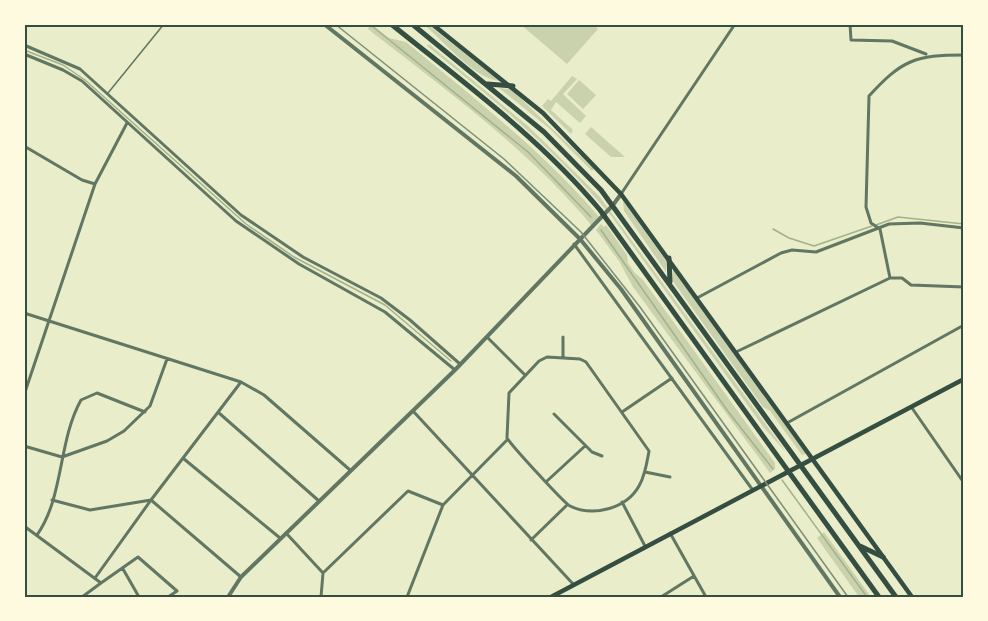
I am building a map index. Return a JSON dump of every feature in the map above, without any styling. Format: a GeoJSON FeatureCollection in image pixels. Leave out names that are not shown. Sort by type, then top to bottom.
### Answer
{"type":"FeatureCollection","features":[{"type":"Feature","properties":{"kind":"highway"},"geometry":{"type":"LineString","coordinates":[[391,24],[539,146],[604,214],[879,597]]}},
{"type":"Feature","properties":{"kind":"highway"},"geometry":{"type":"LineString","coordinates":[[412,24],[551,139],[613,205],[896,597]]}},
{"type":"Feature","properties":{"kind":"highway"},"geometry":{"type":"LineString","coordinates":[[424,51],[421,42],[427,36]]}},
{"type":"Feature","properties":{"kind":"highway"},"geometry":{"type":"LineString","coordinates":[[486,84],[513,87]]}},
{"type":"Feature","properties":{"kind":"highway"},"geometry":{"type":"LineString","coordinates":[[669,258],[670,284]]}},
{"type":"Feature","properties":{"kind":"highway"},"geometry":{"type":"LineString","coordinates":[[859,546],[883,557]]}},
{"type":"Feature","properties":{"kind":"main road"},"geometry":{"type":"LineString","coordinates":[[432,24],[513,87],[558,127],[621,194],[912,597]]}},
{"type":"Feature","properties":{"kind":"main road"},"geometry":{"type":"LineString","coordinates":[[551,597],[760,484],[813,460],[964,379]]}},
{"type":"Feature","properties":{"kind":"street"},"geometry":{"type":"LineString","coordinates":[[324,24],[516,176],[580,238],[633,306],[840,597]]}},
{"type":"Feature","properties":{"kind":"street"},"geometry":{"type":"LineString","coordinates":[[228,597],[241,578],[280,538],[487,337],[613,205],[735,24]]}},
{"type":"Feature","properties":{"kind":"street"},"geometry":{"type":"LineString","coordinates":[[850,24],[851,40],[892,41],[927,55],[964,55]]}},
{"type":"Feature","properties":{"kind":"street"},"geometry":{"type":"LineString","coordinates":[[24,45],[70,63],[126,112],[158,147],[249,226],[388,308],[460,364]]}},
{"type":"Feature","properties":{"kind":"street"},"geometry":{"type":"LineString","coordinates":[[24,54],[70,73],[249,226],[299,264],[388,308],[454,370]]}},
{"type":"Feature","properties":{"kind":"street"},"geometry":{"type":"LineString","coordinates":[[880,229],[871,223],[866,207],[869,96],[896,70],[927,55]]}},
{"type":"Feature","properties":{"kind":"street"},"geometry":{"type":"LineString","coordinates":[[121,117],[126,112]]}},
{"type":"Feature","properties":{"kind":"street"},"geometry":{"type":"LineString","coordinates":[[24,395],[95,184],[127,123]]}},
{"type":"Feature","properties":{"kind":"street"},"geometry":{"type":"LineString","coordinates":[[24,146],[82,180],[95,184]]}},
{"type":"Feature","properties":{"kind":"street"},"geometry":{"type":"LineString","coordinates":[[697,298],[781,253],[792,250],[816,252],[889,224],[906,222],[964,228]]}},
{"type":"Feature","properties":{"kind":"street"},"geometry":{"type":"LineString","coordinates":[[880,229],[890,278]]}},
{"type":"Feature","properties":{"kind":"street"},"geometry":{"type":"LineString","coordinates":[[574,244],[752,489]]}},
{"type":"Feature","properties":{"kind":"street"},"geometry":{"type":"LineString","coordinates":[[736,352],[890,278],[902,278],[911,285],[964,287]]}},
{"type":"Feature","properties":{"kind":"street"},"geometry":{"type":"LineString","coordinates":[[624,312],[633,306]]}},
{"type":"Feature","properties":{"kind":"street"},"geometry":{"type":"LineString","coordinates":[[24,313],[241,382],[264,395],[350,470]]}},
{"type":"Feature","properties":{"kind":"street"},"geometry":{"type":"LineString","coordinates":[[787,423],[964,325]]}},
{"type":"Feature","properties":{"kind":"street"},"geometry":{"type":"LineString","coordinates":[[487,337],[525,375]]}},
{"type":"Feature","properties":{"kind":"street"},"geometry":{"type":"LineString","coordinates":[[563,337],[563,357]]}},
{"type":"Feature","properties":{"kind":"street"},"geometry":{"type":"LineString","coordinates":[[563,357],[586,362],[649,451],[639,488],[622,502],[599,512],[567,505],[508,440],[508,396],[543,358],[563,357]]}},
{"type":"Feature","properties":{"kind":"street"},"geometry":{"type":"LineString","coordinates":[[24,446],[62,457],[107,441],[145,412],[154,399],[167,359]]}},
{"type":"Feature","properties":{"kind":"street"},"geometry":{"type":"LineString","coordinates":[[622,412],[672,378]]}},
{"type":"Feature","properties":{"kind":"street"},"geometry":{"type":"LineString","coordinates":[[95,578],[241,382]]}},
{"type":"Feature","properties":{"kind":"street"},"geometry":{"type":"LineString","coordinates":[[37,535],[46,523],[62,457],[78,406],[86,396],[97,393],[145,412]]}},
{"type":"Feature","properties":{"kind":"street"},"geometry":{"type":"LineString","coordinates":[[912,408],[964,483]]}},
{"type":"Feature","properties":{"kind":"street"},"geometry":{"type":"LineString","coordinates":[[412,411],[574,585]]}},
{"type":"Feature","properties":{"kind":"street"},"geometry":{"type":"LineString","coordinates":[[219,413],[319,501]]}},
{"type":"Feature","properties":{"kind":"street"},"geometry":{"type":"LineString","coordinates":[[554,414],[585,446],[602,456]]}},
{"type":"Feature","properties":{"kind":"street"},"geometry":{"type":"LineString","coordinates":[[407,597],[443,505],[508,440]]}},
{"type":"Feature","properties":{"kind":"street"},"geometry":{"type":"LineString","coordinates":[[547,481],[585,446]]}},
{"type":"Feature","properties":{"kind":"street"},"geometry":{"type":"LineString","coordinates":[[184,459],[280,538]]}},
{"type":"Feature","properties":{"kind":"street"},"geometry":{"type":"LineString","coordinates":[[645,472],[670,477]]}},
{"type":"Feature","properties":{"kind":"street"},"geometry":{"type":"LineString","coordinates":[[321,597],[323,573],[408,491],[443,505]]}},
{"type":"Feature","properties":{"kind":"street"},"geometry":{"type":"LineString","coordinates":[[52,500],[90,510],[151,500]]}},
{"type":"Feature","properties":{"kind":"street"},"geometry":{"type":"LineString","coordinates":[[151,500],[241,578]]}},
{"type":"Feature","properties":{"kind":"street"},"geometry":{"type":"LineString","coordinates":[[622,502],[645,546]]}},
{"type":"Feature","properties":{"kind":"street"},"geometry":{"type":"LineString","coordinates":[[531,540],[567,505]]}},
{"type":"Feature","properties":{"kind":"street"},"geometry":{"type":"LineString","coordinates":[[24,526],[101,583]]}},
{"type":"Feature","properties":{"kind":"street"},"geometry":{"type":"LineString","coordinates":[[286,533],[323,573]]}},
{"type":"Feature","properties":{"kind":"street"},"geometry":{"type":"LineString","coordinates":[[669,533],[706,597]]}},
{"type":"Feature","properties":{"kind":"street"},"geometry":{"type":"LineString","coordinates":[[82,597],[138,557],[177,591],[168,597]]}},
{"type":"Feature","properties":{"kind":"street"},"geometry":{"type":"LineString","coordinates":[[123,569],[139,597]]}},
{"type":"Feature","properties":{"kind":"street"},"geometry":{"type":"LineString","coordinates":[[661,597],[694,576]]}},
{"type":"Feature","properties":{"kind":"lane"},"geometry":{"type":"LineString","coordinates":[[107,94],[164,24]]}},
{"type":"Feature","properties":{"kind":"green space"},"geometry":{"type":"Polygon","coordinates":[[[371,24],[389,38],[406,42],[483,105],[556,171],[601,219],[592,226],[541,171],[514,146],[368,29],[371,24]]]}},
{"type":"Feature","properties":{"kind":"green space"},"geometry":{"type":"Polygon","coordinates":[[[423,24],[427,24],[500,81],[490,79],[469,66],[423,24]]]}},
{"type":"Feature","properties":{"kind":"green space"},"geometry":{"type":"Polygon","coordinates":[[[520,24],[592,24],[598,29],[567,64],[520,24]]]}},
{"type":"Feature","properties":{"kind":"green space"},"geometry":{"type":"Polygon","coordinates":[[[429,44],[528,126],[600,197],[786,452],[764,428],[612,217],[591,193],[547,148],[427,46],[429,44]]]}},
{"type":"Feature","properties":{"kind":"green space"},"geometry":{"type":"Polygon","coordinates":[[[572,76],[577,79],[563,94],[586,116],[580,123],[556,102],[551,110],[573,130],[571,134],[542,106],[548,99],[551,101],[572,76]]]}},
{"type":"Feature","properties":{"kind":"green space"},"geometry":{"type":"Polygon","coordinates":[[[579,80],[596,95],[583,109],[567,94],[579,80]]]}},
{"type":"Feature","properties":{"kind":"green space"},"geometry":{"type":"Polygon","coordinates":[[[499,88],[511,89],[594,169],[592,171],[550,129],[499,88]]]}},
{"type":"Feature","properties":{"kind":"green space"},"geometry":{"type":"Polygon","coordinates":[[[591,127],[625,157],[611,157],[585,134],[591,127]]]}},
{"type":"Feature","properties":{"kind":"green space"},"geometry":{"type":"Polygon","coordinates":[[[623,201],[666,261],[666,272],[624,211],[623,201]]]}},
{"type":"Feature","properties":{"kind":"green space"},"geometry":{"type":"Polygon","coordinates":[[[601,224],[604,227],[606,225],[627,255],[628,263],[635,273],[643,280],[775,463],[775,469],[770,473],[633,287],[619,261],[596,230],[601,224]]]}},
{"type":"Feature","properties":{"kind":"green space"},"geometry":{"type":"Polygon","coordinates":[[[673,269],[806,454],[802,455],[770,411],[763,407],[672,280],[673,269]]]}},
{"type":"Feature","properties":{"kind":"green space"},"geometry":{"type":"Polygon","coordinates":[[[824,532],[871,597],[859,597],[817,538],[824,532]]]}},
{"type":"Feature","properties":{"kind":"waterway"},"geometry":{"type":"LineString","coordinates":[[372,26],[528,152],[591,217]]}},
{"type":"Feature","properties":{"kind":"waterway"},"geometry":{"type":"LineString","coordinates":[[24,50],[63,65],[85,80],[246,224],[294,257],[385,305],[451,361]]}},
{"type":"Feature","properties":{"kind":"waterway"},"geometry":{"type":"LineString","coordinates":[[876,225],[898,217],[964,224]]}},
{"type":"Feature","properties":{"kind":"waterway"},"geometry":{"type":"LineString","coordinates":[[773,229],[789,238],[814,246],[872,226]]}},
{"type":"Feature","properties":{"kind":"waterway"},"geometry":{"type":"LineString","coordinates":[[601,230],[727,410],[773,469]]}},
{"type":"Feature","properties":{"kind":"waterway"},"geometry":{"type":"LineString","coordinates":[[782,480],[867,597]]}},
{"type":"Feature","properties":{"kind":"railway"},"geometry":{"type":"LineString","coordinates":[[335,24],[504,159],[581,232],[640,307],[848,597]]}}]}
